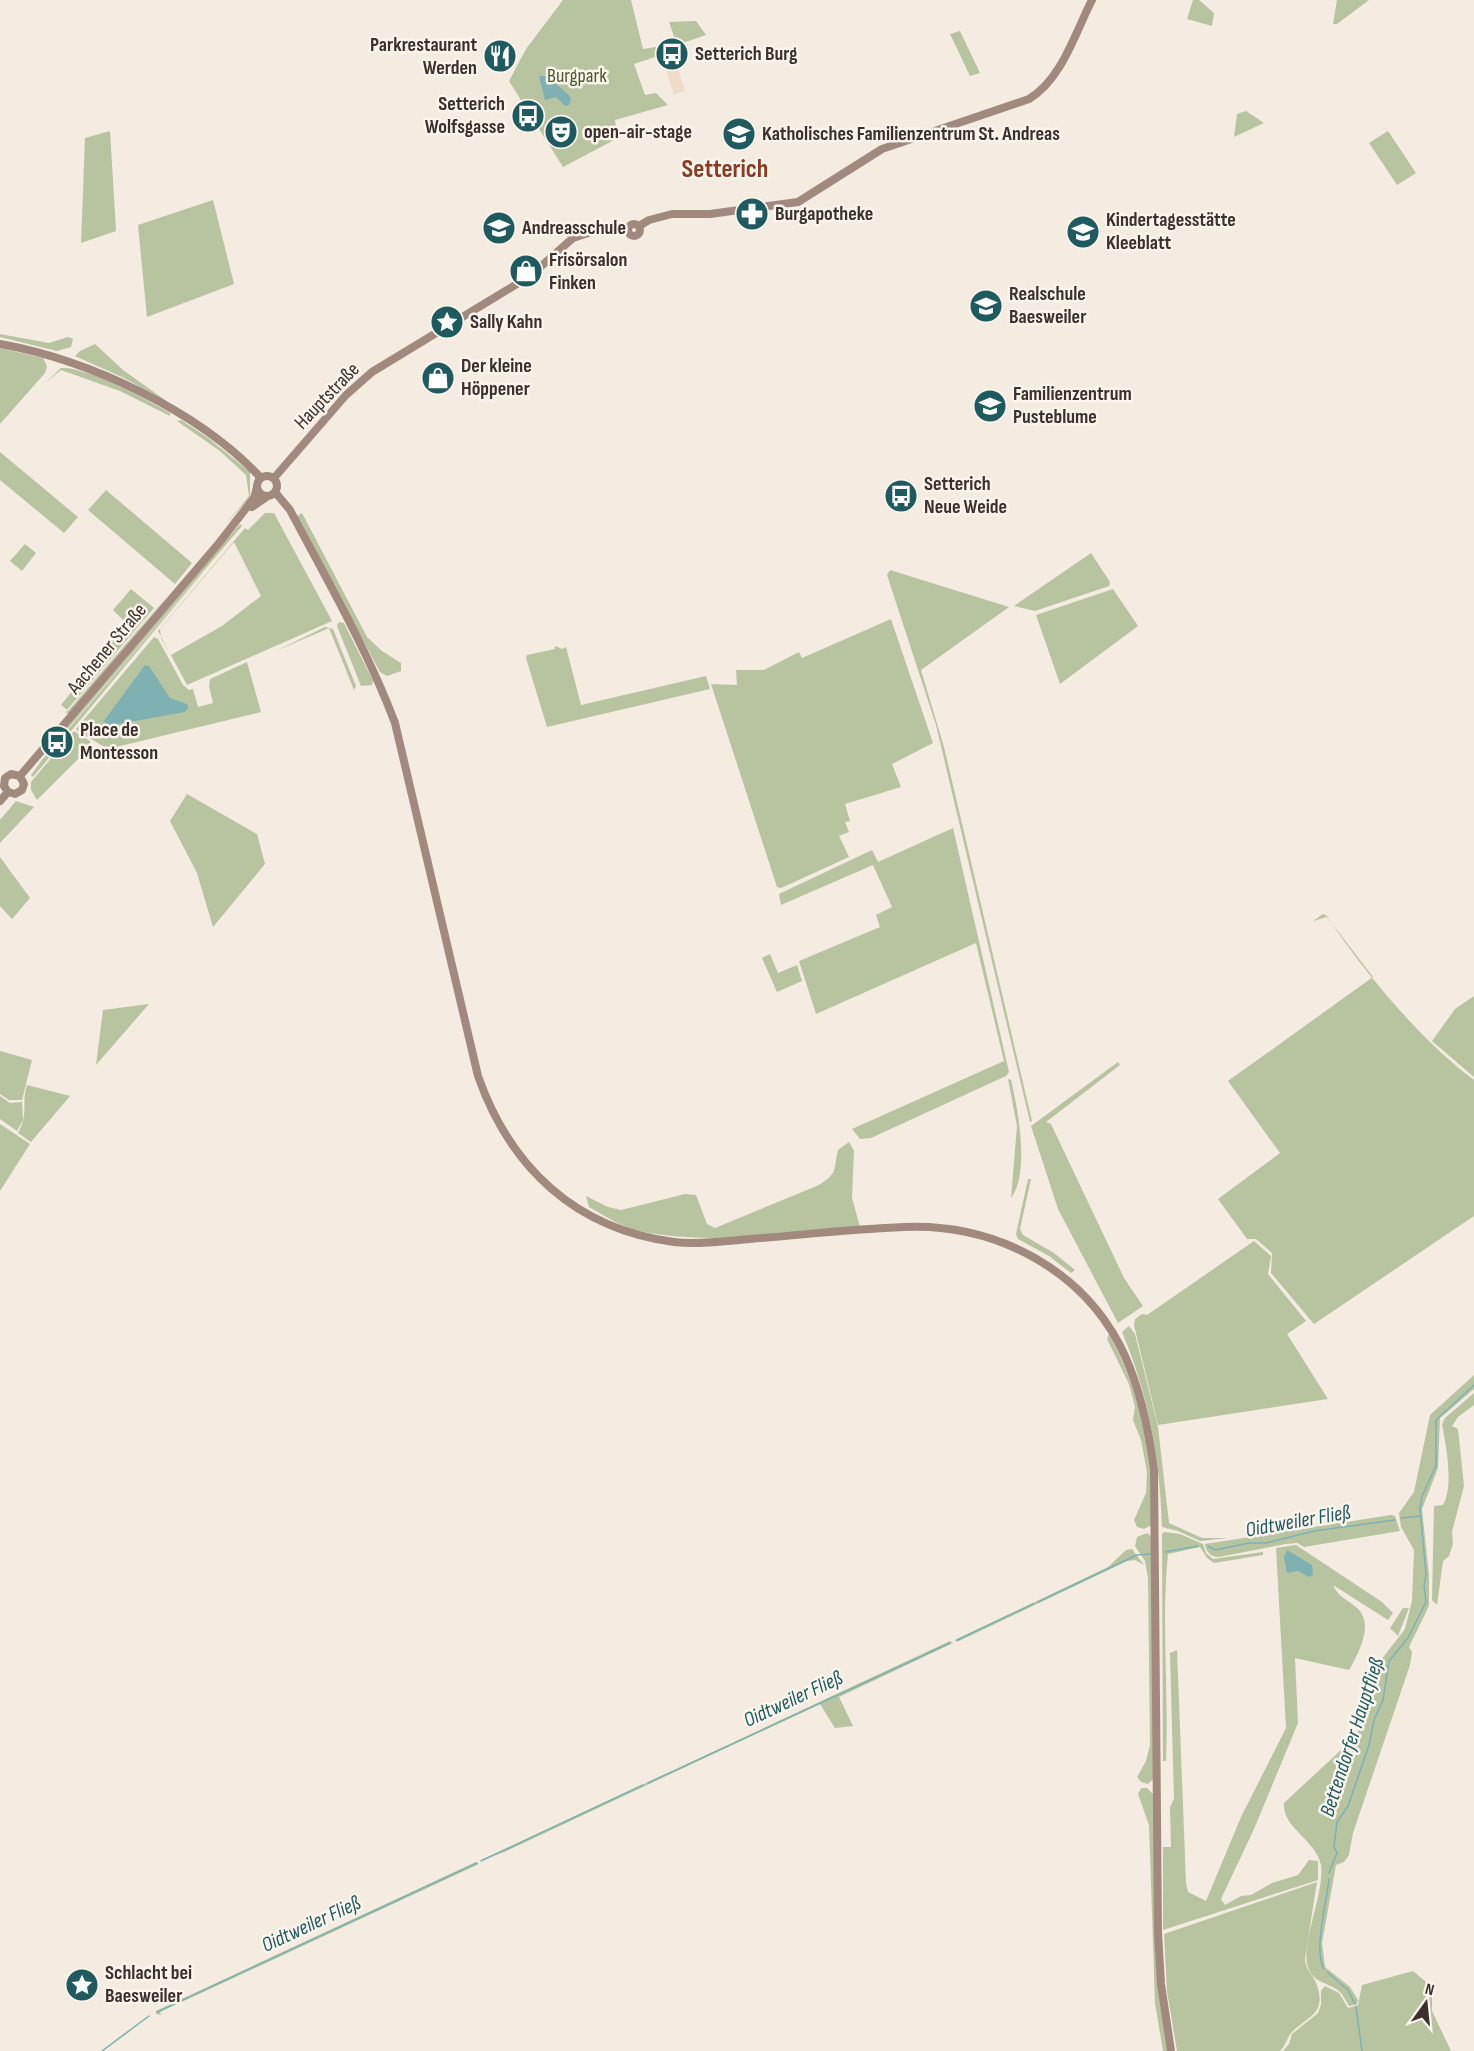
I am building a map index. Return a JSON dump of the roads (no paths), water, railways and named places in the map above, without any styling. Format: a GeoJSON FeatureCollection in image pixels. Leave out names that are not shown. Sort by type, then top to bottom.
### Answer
{"type":"FeatureCollection","features":[{"type":"Feature","properties":{"kind":"main road","name":"Hauptstraße"},"geometry":{"type":"LineString","coordinates":[[274,478],[346,395],[372,372],[530,276],[567,242],[587,232],[604,228],[627,230],[630,236],[635,237],[640,233],[639,226],[649,220],[672,214],[710,214],[798,202],[882,149],[1029,99],[1040,92],[1054,74],[1092,0]]}},
{"type":"Feature","properties":{"kind":"main road"},"geometry":{"type":"LineString","coordinates":[[0,344],[78,366],[162,404],[223,445],[261,478],[274,478],[278,484],[271,494]]}},
{"type":"Feature","properties":{"kind":"main road"},"geometry":{"type":"LineString","coordinates":[[261,478],[257,487],[260,493],[271,494],[290,510],[381,685],[402,744],[478,1076],[490,1110],[524,1162],[549,1187],[578,1208],[610,1226],[675,1242],[709,1242],[936,1226],[990,1238],[1023,1250],[1066,1280],[1100,1314],[1115,1338],[1137,1387],[1150,1439],[1154,1470],[1158,1933],[1161,1984],[1171,2051]]}},
{"type":"Feature","properties":{"kind":"main road","name":"Aachener Straße"},"geometry":{"type":"LineString","coordinates":[[219,543],[254,498],[257,487]]}},
{"type":"Feature","properties":{"kind":"main road","name":"Aachener Straße"},"geometry":{"type":"LineString","coordinates":[[20,776],[219,543],[258,501],[271,494]]}},
{"type":"Feature","properties":{"kind":"main road"},"geometry":{"type":"LineString","coordinates":[[11,774],[20,776],[24,781],[22,790],[15,794],[8,792],[4,786],[5,778],[11,774]]}},
{"type":"Feature","properties":{"kind":"main road"},"geometry":{"type":"LineString","coordinates":[[0,801],[8,792]]}},
{"type":"Feature","properties":{"kind":"water"},"geometry":{"type":"Polygon","coordinates":[[[539,76],[545,76],[565,91],[571,98],[569,105],[565,106],[556,97],[545,100],[539,76]]]}},
{"type":"Feature","properties":{"kind":"water"},"geometry":{"type":"Polygon","coordinates":[[[145,665],[149,666],[170,698],[187,704],[188,708],[185,712],[107,726],[104,721],[145,665]]]}},
{"type":"Feature","properties":{"kind":"water"},"geometry":{"type":"Polygon","coordinates":[[[1287,1550],[1312,1565],[1313,1575],[1309,1577],[1298,1571],[1287,1573],[1284,1557],[1287,1550]]]}},
{"type":"Feature","properties":{"kind":"waterway","name":"Bettendorfer Hauptfließ"},"geometry":{"type":"LineString","coordinates":[[1329,1873],[1337,1853],[1334,1847],[1337,1822],[1348,1806],[1369,1745],[1374,1720],[1383,1700],[1389,1661],[1408,1638],[1426,1602],[1424,1586],[1426,1574],[1420,1509],[1422,1496],[1436,1466],[1436,1420],[1474,1385]]}},
{"type":"Feature","properties":{"kind":"waterway","name":"Oidtweiler Fließ"},"geometry":{"type":"LineString","coordinates":[[1401,1518],[1421,1516]]}},
{"type":"Feature","properties":{"kind":"waterway","name":"Oidtweiler Fließ"},"geometry":{"type":"LineString","coordinates":[[1208,1546],[1215,1550],[1249,1543],[1266,1543],[1314,1531],[1395,1520]]}},
{"type":"Feature","properties":{"kind":"waterway","name":"Oidtweiler Fließ"},"geometry":{"type":"LineString","coordinates":[[1165,1552],[1198,1546]]}},
{"type":"Feature","properties":{"kind":"waterway","name":"Oidtweiler Fließ"},"geometry":{"type":"LineString","coordinates":[[1038,1602],[1137,1555],[1150,1554]]}},
{"type":"Feature","properties":{"kind":"waterway","name":"Oidtweiler Fließ"},"geometry":{"type":"LineString","coordinates":[[957,1640],[1033,1604]]}},
{"type":"Feature","properties":{"kind":"waterway","name":"Oidtweiler Fließ"},"geometry":{"type":"LineString","coordinates":[[648,1783],[950,1643]]}},
{"type":"Feature","properties":{"kind":"waterway","name":"Oidtweiler Fließ"},"geometry":{"type":"LineString","coordinates":[[481,1861],[643,1785]]}},
{"type":"Feature","properties":{"kind":"waterway","name":"Oidtweiler Fließ"},"geometry":{"type":"LineString","coordinates":[[157,2012],[477,1863]]}},
{"type":"Feature","properties":{"kind":"waterway","name":"Bettendorfer Hauptfließ"},"geometry":{"type":"LineString","coordinates":[[1324,1969],[1321,1961],[1320,1938],[1329,1879]]}},
{"type":"Feature","properties":{"kind":"waterway","name":"Bettendorfer Hauptfließ"},"geometry":{"type":"LineString","coordinates":[[1327,1972],[1348,1990],[1355,2004]]}},
{"type":"Feature","properties":{"kind":"waterway","name":"Bettendorfer Hauptfließ"},"geometry":{"type":"LineString","coordinates":[[1356,2007],[1362,2051]]}},
{"type":"Feature","properties":{"kind":"waterway","name":"Oidtweiler Fließ"},"geometry":{"type":"LineString","coordinates":[[102,2051],[149,2016]]}},
{"type":"Feature","properties":{"kind":"place","name":"Setterich Burg"},"geometry":{"type":"Point","coordinates":[672,54]}},
{"type":"Feature","properties":{"kind":"place","name":"Parkrestaurant Werden"},"geometry":{"type":"Point","coordinates":[500,56]}},
{"type":"Feature","properties":{"kind":"place","name":"Setterich Wolfsgasse"},"geometry":{"type":"Point","coordinates":[528,116]}},
{"type":"Feature","properties":{"kind":"place","name":"open-air-stage"},"geometry":{"type":"Point","coordinates":[561,132]}},
{"type":"Feature","properties":{"kind":"place","name":"Katholisches Familienzentrum St. Andreas"},"geometry":{"type":"Point","coordinates":[739,134]}},
{"type":"Feature","properties":{"kind":"place","name":"Burgapotheke"},"geometry":{"type":"Point","coordinates":[752,214]}},
{"type":"Feature","properties":{"kind":"place","name":"Andreasschule"},"geometry":{"type":"Point","coordinates":[499,228]}},
{"type":"Feature","properties":{"kind":"place","name":"Kindertagesstätte Kleeblatt"},"geometry":{"type":"Point","coordinates":[1083,232]}},
{"type":"Feature","properties":{"kind":"place","name":"Frisörsalon Finken"},"geometry":{"type":"Point","coordinates":[526,271]}},
{"type":"Feature","properties":{"kind":"place","name":"Realschule Baesweiler"},"geometry":{"type":"Point","coordinates":[986,306]}},
{"type":"Feature","properties":{"kind":"place","name":"Sally Kahn"},"geometry":{"type":"Point","coordinates":[447,322]}},
{"type":"Feature","properties":{"kind":"place","name":"Der kleine Höppener"},"geometry":{"type":"Point","coordinates":[438,378]}},
{"type":"Feature","properties":{"kind":"place","name":"Familienzentrum Pusteblume"},"geometry":{"type":"Point","coordinates":[990,406]}},
{"type":"Feature","properties":{"kind":"place","name":"Setterich Neue Weide"},"geometry":{"type":"Point","coordinates":[901,496]}},
{"type":"Feature","properties":{"kind":"place","name":"Place de Montesson"},"geometry":{"type":"Point","coordinates":[57,742]}},
{"type":"Feature","properties":{"kind":"place","name":"Schlacht bei Baesweiler"},"geometry":{"type":"Point","coordinates":[82,1985]}},
{"type":"Feature","properties":{"kind":"district","name":"Setterich"},"geometry":{"type":"Point","coordinates":[725,169]}},
{"type":"Feature","properties":{"kind":"park label","name":"Burgpark"},"geometry":{"type":"Point","coordinates":[577,76]}}]}
